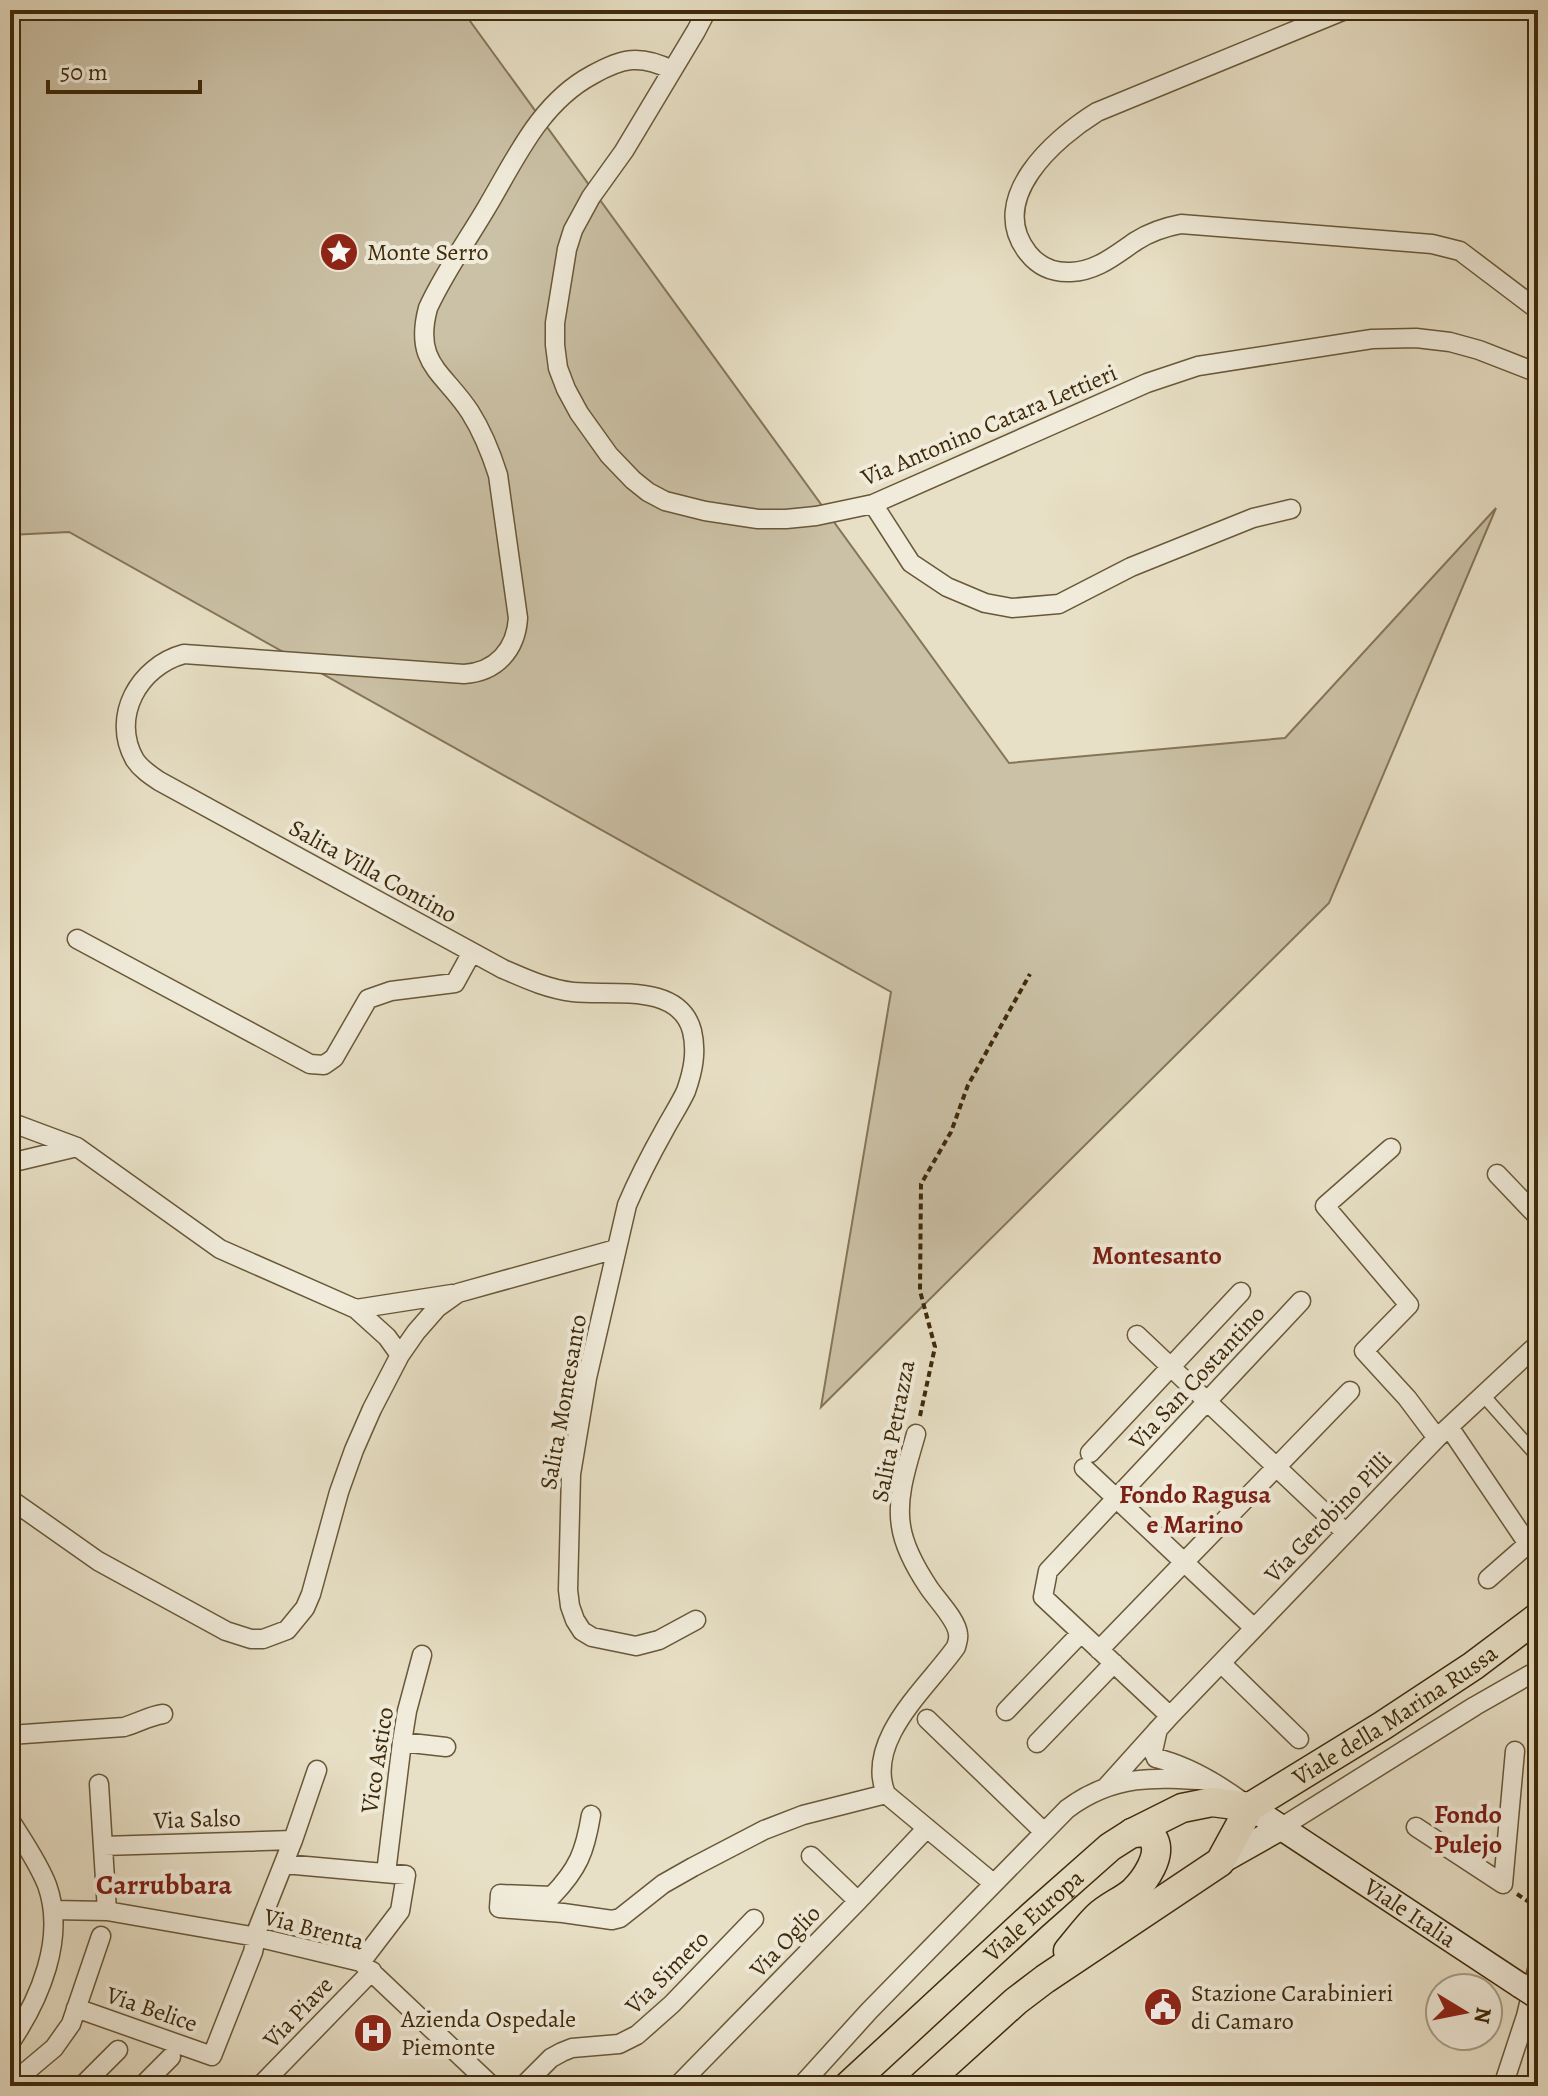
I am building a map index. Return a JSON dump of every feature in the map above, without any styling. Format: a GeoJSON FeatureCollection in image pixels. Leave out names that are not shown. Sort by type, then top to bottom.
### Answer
{"type":"FeatureCollection","features":[{"type":"Feature","properties":{"kind":"main road","name":"Viale della Marina Russa"},"geometry":{"type":"LineString","coordinates":[[1250,1807],[1408,1709],[1473,1666],[1538,1617]]}},
{"type":"Feature","properties":{"kind":"main road","name":"Viale Europa"},"geometry":{"type":"LineString","coordinates":[[848,2086],[1110,1847],[1182,1808],[1212,1802],[1250,1807]]}},
{"type":"Feature","properties":{"kind":"main road","name":"Viale Italia"},"geometry":{"type":"LineString","coordinates":[[1250,1807],[1530,1992]]}},
{"type":"Feature","properties":{"kind":"main road"},"geometry":{"type":"LineString","coordinates":[[1220,1862],[1250,1807]]}},
{"type":"Feature","properties":{"kind":"main road"},"geometry":{"type":"LineString","coordinates":[[922,2086],[1016,2001],[1045,1979],[1220,1862],[1282,1827]]}},
{"type":"Feature","properties":{"kind":"main road"},"geometry":{"type":"LineString","coordinates":[[1045,1979],[1099,1914],[1134,1891],[1149,1871],[1156,1853],[1155,1842],[1143,1832],[1132,1833]]}},
{"type":"Feature","properties":{"kind":"street","name":"Via Antonino Catara Lettieri"},"geometry":{"type":"LineString","coordinates":[[707,10],[624,151],[591,197],[573,230],[564,262],[555,323],[558,368],[585,423],[633,480],[665,501],[758,519],[816,516],[873,504],[1147,383],[1198,366],[1372,339],[1416,338],[1450,342],[1538,373]]}},
{"type":"Feature","properties":{"kind":"street"},"geometry":{"type":"LineString","coordinates":[[1345,10],[1097,112],[1075,126],[1048,151],[1022,186],[1016,219],[1018,236],[1024,247],[1044,267],[1068,273],[1098,266],[1157,230],[1181,224],[1432,244],[1460,251],[1538,310]]}},
{"type":"Feature","properties":{"kind":"street","name":"Salita Villa Contino"},"geometry":{"type":"LineString","coordinates":[[616,1249],[637,1180],[685,1093],[695,1059],[691,1027],[684,1014],[660,999],[626,993],[556,989],[522,978],[472,952],[145,772],[131,750],[127,737],[127,715],[135,692],[149,672],[184,654],[464,674],[485,670],[508,652],[518,618],[498,475],[471,414],[437,373],[426,353],[424,326],[428,308],[537,123],[562,95],[611,64],[630,59],[655,61],[672,70]]}},
{"type":"Feature","properties":{"kind":"street"},"geometry":{"type":"LineString","coordinates":[[873,504],[911,563],[947,587],[985,603],[1012,608],[1059,604],[1131,567],[1253,518],[1291,509]]}},
{"type":"Feature","properties":{"kind":"street"},"geometry":{"type":"LineString","coordinates":[[77,939],[310,1064],[324,1065],[334,1058],[368,999],[391,991],[455,983],[472,952]]}},
{"type":"Feature","properties":{"kind":"street"},"geometry":{"type":"LineString","coordinates":[[10,1122],[77,1147],[220,1249],[356,1309],[387,1337],[400,1355]]}},
{"type":"Feature","properties":{"kind":"street"},"geometry":{"type":"LineString","coordinates":[[10,1163],[77,1147]]}},
{"type":"Feature","properties":{"kind":"street"},"geometry":{"type":"LineString","coordinates":[[1391,1148],[1325,1206],[1409,1305],[1364,1351],[1443,1432],[1528,1544],[1488,1579]]}},
{"type":"Feature","properties":{"kind":"street"},"geometry":{"type":"LineString","coordinates":[[1497,1174],[1538,1217]]}},
{"type":"Feature","properties":{"kind":"street"},"geometry":{"type":"LineString","coordinates":[[356,1309],[458,1293],[616,1249]]}},
{"type":"Feature","properties":{"kind":"street","name":"Salita Montesanto"},"geometry":{"type":"LineString","coordinates":[[616,1249],[587,1378],[571,1474],[570,1606],[582,1631],[592,1637],[636,1646],[659,1640],[696,1620]]}},
{"type":"Feature","properties":{"kind":"street"},"geometry":{"type":"LineString","coordinates":[[1241,1292],[1087,1460],[1116,1498],[1254,1628]]}},
{"type":"Feature","properties":{"kind":"street"},"geometry":{"type":"LineString","coordinates":[[10,1499],[98,1561],[226,1631],[251,1639],[276,1636],[287,1630],[305,1608],[354,1450],[400,1355],[429,1316],[458,1293]]}},
{"type":"Feature","properties":{"kind":"street","name":"Via San Costantino"},"geometry":{"type":"LineString","coordinates":[[1081,1633],[1043,1597],[1048,1571],[1301,1301]]}},
{"type":"Feature","properties":{"kind":"street"},"geometry":{"type":"LineString","coordinates":[[1137,1335],[1346,1533]]}},
{"type":"Feature","properties":{"kind":"street","name":"Via Gerobino Pilli"},"geometry":{"type":"LineString","coordinates":[[1107,1786],[1443,1432],[1483,1395],[1534,1355]]}},
{"type":"Feature","properties":{"kind":"street"},"geometry":{"type":"LineString","coordinates":[[1099,1650],[1350,1391]]}},
{"type":"Feature","properties":{"kind":"street"},"geometry":{"type":"LineString","coordinates":[[1483,1395],[1538,1457]]}},
{"type":"Feature","properties":{"kind":"street","name":"Salita Petrazza"},"geometry":{"type":"LineString","coordinates":[[886,1794],[880,1780],[888,1738],[956,1647],[959,1635],[956,1625],[913,1561],[900,1524],[902,1487],[916,1434]]}},
{"type":"Feature","properties":{"kind":"street"},"geometry":{"type":"LineString","coordinates":[[1006,1711],[1081,1633],[1114,1663],[1164,1723],[1153,1751],[1156,1758],[1187,1767],[1250,1807]]}},
{"type":"Feature","properties":{"kind":"street","name":"Vico Astico"},"geometry":{"type":"LineString","coordinates":[[386,1873],[407,1711],[422,1655]]}},
{"type":"Feature","properties":{"kind":"street"},"geometry":{"type":"LineString","coordinates":[[1037,1743],[1114,1663]]}},
{"type":"Feature","properties":{"kind":"street"},"geometry":{"type":"LineString","coordinates":[[1221,1663],[1299,1739]]}},
{"type":"Feature","properties":{"kind":"street"},"geometry":{"type":"LineString","coordinates":[[1282,1827],[1538,1670]]}},
{"type":"Feature","properties":{"kind":"street"},"geometry":{"type":"LineString","coordinates":[[10,1735],[124,1727],[163,1714]]}},
{"type":"Feature","properties":{"kind":"street"},"geometry":{"type":"LineString","coordinates":[[927,1719],[1044,1832]]}},
{"type":"Feature","properties":{"kind":"street"},"geometry":{"type":"LineString","coordinates":[[402,1742],[446,1747]]}},
{"type":"Feature","properties":{"kind":"street"},"geometry":{"type":"LineString","coordinates":[[1416,1827],[1503,1884],[1515,1751]]}},
{"type":"Feature","properties":{"kind":"street"},"geometry":{"type":"LineString","coordinates":[[256,1937],[317,1770]]}},
{"type":"Feature","properties":{"kind":"street"},"geometry":{"type":"LineString","coordinates":[[1107,1786],[1150,1778],[1211,1781]]}},
{"type":"Feature","properties":{"kind":"street"},"geometry":{"type":"LineString","coordinates":[[99,1784],[107,1911]]}},
{"type":"Feature","properties":{"kind":"street","name":"Viale Europa"},"geometry":{"type":"LineString","coordinates":[[801,2086],[869,2011],[1044,1832],[1085,1795],[1107,1786]]}},
{"type":"Feature","properties":{"kind":"street"},"geometry":{"type":"LineString","coordinates":[[591,1815],[586,1846],[566,1882],[552,1896],[500,1894],[499,1908],[612,1920],[620,1918],[673,1878],[764,1830],[803,1815],[886,1794],[993,1883]]}},
{"type":"Feature","properties":{"kind":"street"},"geometry":{"type":"LineString","coordinates":[[10,1820],[41,1872],[53,1910],[48,1961],[34,2000],[10,2043]]}},
{"type":"Feature","properties":{"kind":"street","name":"Via Oglio"},"geometry":{"type":"LineString","coordinates":[[677,2086],[927,1828]]}},
{"type":"Feature","properties":{"kind":"street","name":"Via Salso"},"geometry":{"type":"LineString","coordinates":[[103,1846],[293,1840]]}},
{"type":"Feature","properties":{"kind":"street"},"geometry":{"type":"LineString","coordinates":[[811,1856],[858,1901]]}},
{"type":"Feature","properties":{"kind":"street"},"geometry":{"type":"LineString","coordinates":[[284,1864],[386,1873]]}},
{"type":"Feature","properties":{"kind":"street","name":"Via Piave"},"geometry":{"type":"LineString","coordinates":[[260,2086],[366,1966],[400,1911],[406,1875],[386,1873]]}},
{"type":"Feature","properties":{"kind":"street","name":"Via Brenta"},"geometry":{"type":"LineString","coordinates":[[53,1910],[107,1911],[256,1937],[366,1966]]}},
{"type":"Feature","properties":{"kind":"street","name":"Via Simeto"},"geometry":{"type":"LineString","coordinates":[[523,2086],[551,2058],[562,2052],[572,2048],[619,2044],[637,2035],[653,2023],[754,1919]]}},
{"type":"Feature","properties":{"kind":"street"},"geometry":{"type":"LineString","coordinates":[[10,2085],[54,2048],[71,2024],[101,1936]]}},
{"type":"Feature","properties":{"kind":"street","name":"Via Belice"},"geometry":{"type":"LineString","coordinates":[[76,2008],[212,2056],[256,1937]]}},
{"type":"Feature","properties":{"kind":"street"},"geometry":{"type":"LineString","coordinates":[[366,1966],[492,2086]]}},
{"type":"Feature","properties":{"kind":"street"},"geometry":{"type":"LineString","coordinates":[[1503,2086],[1526,2016],[1538,1966]]}},
{"type":"Feature","properties":{"kind":"street"},"geometry":{"type":"LineString","coordinates":[[82,2086],[118,2050]]}},
{"type":"Feature","properties":{"kind":"street"},"geometry":{"type":"LineString","coordinates":[[142,2086],[171,2057]]}},
{"type":"Feature","properties":{"kind":"path","name":"Salita Petrazza"},"geometry":{"type":"LineString","coordinates":[[916,1434],[935,1347],[920,1291],[921,1184],[951,1132],[968,1085],[1030,974]]}},
{"type":"Feature","properties":{"kind":"path"},"geometry":{"type":"LineString","coordinates":[[1503,1884],[1538,1908]]}},
{"type":"Feature","properties":{"kind":"shaded area"},"geometry":{"type":"Polygon","coordinates":[[[10,10],[462,10],[1009,763],[1285,738],[1496,508],[1329,903],[821,1407],[891,992],[69,532],[10,535],[10,10]]]}},
{"type":"Feature","properties":{"kind":"place","name":"Monte Serro"},"geometry":{"type":"Point","coordinates":[339,252]}},
{"type":"Feature","properties":{"kind":"place","name":"Stazione Carabinieri di Camaro"},"geometry":{"type":"Point","coordinates":[1163,2007]}},
{"type":"Feature","properties":{"kind":"place","name":"Azienda Ospedale Piemonte"},"geometry":{"type":"Point","coordinates":[373,2033]}},
{"type":"Feature","properties":{"kind":"district","name":"Montesanto"},"geometry":{"type":"Point","coordinates":[1157,1255]}},
{"type":"Feature","properties":{"kind":"district","name":"Fondo Ragusa e Marino"},"geometry":{"type":"Point","coordinates":[1195,1509]}},
{"type":"Feature","properties":{"kind":"district","name":"Fondo Pulejo"},"geometry":{"type":"Point","coordinates":[1468,1829]}},
{"type":"Feature","properties":{"kind":"district","name":"Carrubbara"},"geometry":{"type":"Point","coordinates":[164,1884]}}]}
